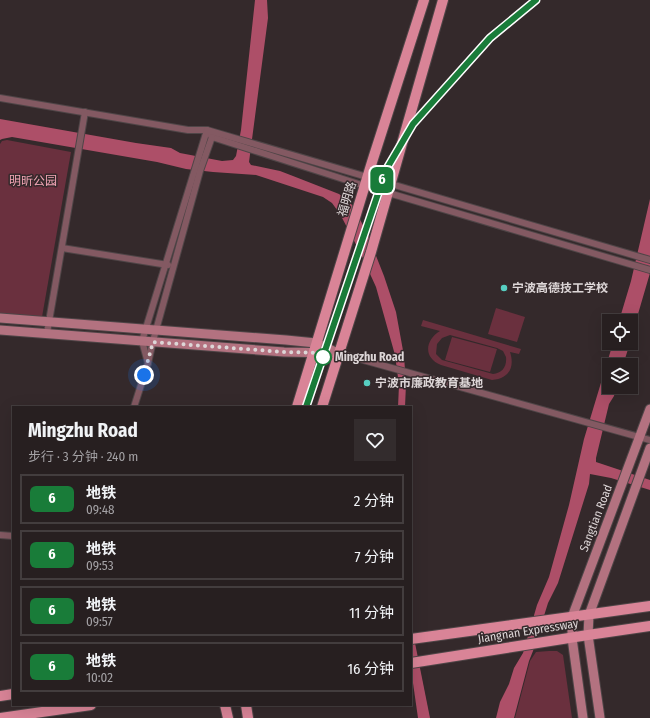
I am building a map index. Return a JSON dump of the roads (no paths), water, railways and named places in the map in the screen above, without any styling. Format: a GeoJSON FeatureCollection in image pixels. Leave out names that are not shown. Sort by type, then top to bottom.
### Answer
{"type":"FeatureCollection","features":[{"type":"Feature","properties":{"kind":"main road","name":"福明路"},"geometry":{"type":"LineString","coordinates":[[298,406],[316,343],[424,0]]}},
{"type":"Feature","properties":{"kind":"main road"},"geometry":{"type":"LineString","coordinates":[[322,406],[389,189],[443,0]]}},
{"type":"Feature","properties":{"kind":"main road"},"geometry":{"type":"LineString","coordinates":[[0,318],[316,343],[338,353]]}},
{"type":"Feature","properties":{"kind":"main road"},"geometry":{"type":"LineString","coordinates":[[0,330],[313,353],[338,353]]}},
{"type":"Feature","properties":{"kind":"main road","name":"Sangtian Road"},"geometry":{"type":"LineString","coordinates":[[583,718],[572,638],[572,617],[650,409]]}},
{"type":"Feature","properties":{"kind":"main road"},"geometry":{"type":"LineString","coordinates":[[600,718],[588,635],[589,615],[650,448]]}},
{"type":"Feature","properties":{"kind":"main road","name":"Jiangnan Expressway"},"geometry":{"type":"LineString","coordinates":[[416,639],[650,606]]}},
{"type":"Feature","properties":{"kind":"main road","name":"Jiangnan Expressway"},"geometry":{"type":"LineString","coordinates":[[412,663],[650,626]]}},
{"type":"Feature","properties":{"kind":"main road"},"geometry":{"type":"LineString","coordinates":[[0,696],[12,694]]}},
{"type":"Feature","properties":{"kind":"main road"},"geometry":{"type":"LineString","coordinates":[[0,718],[84,706]]}},
{"type":"Feature","properties":{"kind":"main road"},"geometry":{"type":"LineString","coordinates":[[226,706],[228,718]]}},
{"type":"Feature","properties":{"kind":"main road"},"geometry":{"type":"LineString","coordinates":[[246,706],[248,718]]}},
{"type":"Feature","properties":{"kind":"street"},"geometry":{"type":"LineString","coordinates":[[0,98],[188,130],[207,130],[260,149],[650,270]]}},
{"type":"Feature","properties":{"kind":"street"},"geometry":{"type":"LineString","coordinates":[[47,333],[85,112]]}},
{"type":"Feature","properties":{"kind":"street"},"geometry":{"type":"LineString","coordinates":[[207,130],[212,137],[235,141]]}},
{"type":"Feature","properties":{"kind":"street"},"geometry":{"type":"LineString","coordinates":[[148,363],[142,341],[145,329],[197,171],[204,148],[207,130]]}},
{"type":"Feature","properties":{"kind":"street"},"geometry":{"type":"LineString","coordinates":[[204,148],[212,137]]}},
{"type":"Feature","properties":{"kind":"street"},"geometry":{"type":"LineString","coordinates":[[134,406],[148,363],[174,266],[197,171]]}},
{"type":"Feature","properties":{"kind":"street"},"geometry":{"type":"LineString","coordinates":[[366,182],[650,260]]}},
{"type":"Feature","properties":{"kind":"street"},"geometry":{"type":"LineString","coordinates":[[62,248],[174,266]]}},
{"type":"Feature","properties":{"kind":"street"},"geometry":{"type":"LineString","coordinates":[[338,353],[602,428],[650,440]]}},
{"type":"Feature","properties":{"kind":"street"},"geometry":{"type":"LineString","coordinates":[[0,535],[12,536]]}},
{"type":"Feature","properties":{"kind":"metro line","name":"6"},"geometry":{"type":"LineString","coordinates":[[306,406],[386,170],[413,124],[490,38],[536,0]]}},
{"type":"Feature","properties":{"kind":"place","name":"宁波高德技工学校"},"geometry":{"type":"Point","coordinates":[504,288]}},
{"type":"Feature","properties":{"kind":"place","name":"Mingzhu Road"},"geometry":{"type":"Point","coordinates":[323,357]}},
{"type":"Feature","properties":{"kind":"place","name":"宁波市廉政教育基地"},"geometry":{"type":"Point","coordinates":[367,383]}},
{"type":"Feature","properties":{"kind":"park label","name":"明昕公园"},"geometry":{"type":"Point","coordinates":[33,181]}}]}
